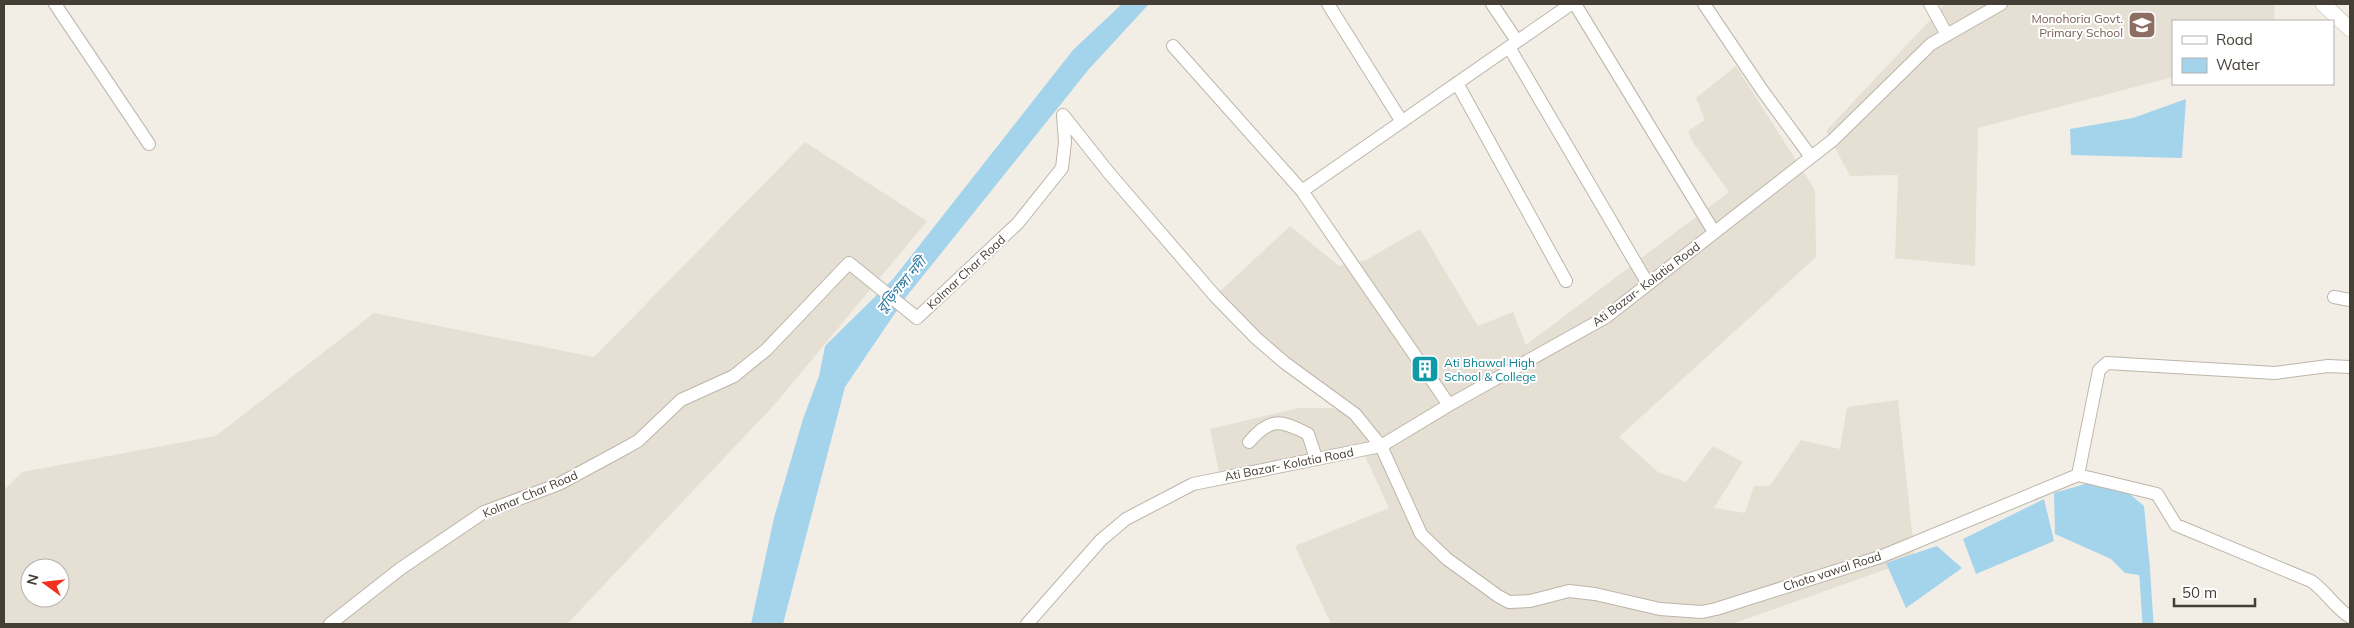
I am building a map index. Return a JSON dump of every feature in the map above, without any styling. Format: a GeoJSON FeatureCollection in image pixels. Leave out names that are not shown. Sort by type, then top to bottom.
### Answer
{"type":"FeatureCollection","features":[{"type":"Feature","properties":{"kind":"street"},"geometry":{"type":"LineString","coordinates":[[55,4],[149,144]]}},
{"type":"Feature","properties":{"kind":"street"},"geometry":{"type":"LineString","coordinates":[[1328,4],[1402,122]]}},
{"type":"Feature","properties":{"kind":"street"},"geometry":{"type":"LineString","coordinates":[[1492,4],[1648,284]]}},
{"type":"Feature","properties":{"kind":"street"},"geometry":{"type":"LineString","coordinates":[[1302,191],[1571,4]]}},
{"type":"Feature","properties":{"kind":"street"},"geometry":{"type":"LineString","coordinates":[[1575,4],[1714,232]]}},
{"type":"Feature","properties":{"kind":"street"},"geometry":{"type":"LineString","coordinates":[[1704,4],[1762,90],[1811,157]]}},
{"type":"Feature","properties":{"kind":"street"},"geometry":{"type":"LineString","coordinates":[[1930,4],[1947,35]]}},
{"type":"Feature","properties":{"kind":"street","name":"Ati Bazar- Kolatia Road"},"geometry":{"type":"LineString","coordinates":[[1027,624],[1101,540],[1126,519],[1193,484],[1381,446],[1449,404],[1606,317],[1834,140],[1931,44],[2001,4]]}},
{"type":"Feature","properties":{"kind":"street"},"geometry":{"type":"LineString","coordinates":[[2323,4],[2350,28]]}},
{"type":"Feature","properties":{"kind":"street"},"geometry":{"type":"LineString","coordinates":[[1173,46],[1302,191],[1449,404]]}},
{"type":"Feature","properties":{"kind":"street"},"geometry":{"type":"LineString","coordinates":[[1457,83],[1566,281]]}},
{"type":"Feature","properties":{"kind":"street","name":"Kolmar Char Road"},"geometry":{"type":"LineString","coordinates":[[330,624],[400,569],[484,512],[559,484],[620,451],[638,441],[681,400],[734,376],[766,350],[849,263],[917,318],[1018,223],[1062,168],[1066,142],[1063,115],[1109,173],[1215,296],[1256,338],[1285,363],[1355,414]]}},
{"type":"Feature","properties":{"kind":"street"},"geometry":{"type":"LineString","coordinates":[[2334,297],[2350,300]]}},
{"type":"Feature","properties":{"kind":"street"},"geometry":{"type":"LineString","coordinates":[[2350,367],[2328,366],[2275,373],[2107,364],[2099,370],[2078,474],[2157,494],[2176,525],[2311,581],[2323,589],[2335,606],[2350,617]]}},
{"type":"Feature","properties":{"kind":"street","name":"Choto vawal Road"},"geometry":{"type":"LineString","coordinates":[[1355,414],[1381,446],[1421,534],[1447,559],[1509,602],[1530,601],[1569,592],[1578,592],[1660,609],[1702,612],[1880,556],[2078,474]]}},
{"type":"Feature","properties":{"kind":"street"},"geometry":{"type":"LineString","coordinates":[[1249,442],[1262,427],[1272,424],[1290,424],[1308,434],[1316,458]]}},
{"type":"Feature","properties":{"kind":"shaded area"},"geometry":{"type":"Polygon","coordinates":[[[1945,4],[2274,4],[2275,20],[2172,20],[2172,77],[1978,128],[1975,266],[1895,258],[1898,175],[1850,176],[1826,131],[1945,4]]]}},
{"type":"Feature","properties":{"kind":"shaded area"},"geometry":{"type":"Polygon","coordinates":[[[1736,66],[1815,190],[1816,257],[1619,437],[1658,472],[1686,482],[1713,446],[1743,462],[1714,508],[1745,513],[1754,486],[1770,486],[1801,440],[1840,449],[1847,407],[1898,400],[1915,559],[1732,624],[1331,624],[1295,546],[1389,508],[1364,454],[1221,482],[1210,429],[1299,408],[1332,408],[1353,414],[1285,363],[1215,296],[1290,226],[1339,266],[1366,260],[1420,229],[1478,326],[1513,312],[1526,345],[1729,192],[1692,141],[1688,131],[1705,120],[1696,98],[1736,66]]]}},
{"type":"Feature","properties":{"kind":"shaded area"},"geometry":{"type":"Polygon","coordinates":[[[805,142],[927,221],[776,403],[567,624],[4,624],[4,490],[22,472],[216,436],[374,313],[594,357],[805,142]]]}},
{"type":"Feature","properties":{"kind":"water","name":"বুড়িগঙ্গা নদী"},"geometry":{"type":"Polygon","coordinates":[[[1122,4],[1149,4],[1089,69],[906,297],[845,387],[783,624],[751,624],[774,518],[803,419],[819,376],[825,346],[893,279],[1073,50],[1122,4]]]}},
{"type":"Feature","properties":{"kind":"water"},"geometry":{"type":"Polygon","coordinates":[[[2186,99],[2182,158],[2071,155],[2070,129],[2133,118],[2186,99]]]}},
{"type":"Feature","properties":{"kind":"water"},"geometry":{"type":"Polygon","coordinates":[[[2099,480],[2126,491],[2144,506],[2149,559],[2146,576],[2125,573],[2111,559],[2055,534],[2054,493],[2099,480]]]}},
{"type":"Feature","properties":{"kind":"water"},"geometry":{"type":"Polygon","coordinates":[[[2044,499],[2054,541],[1976,574],[1963,539],[2044,499]]]}},
{"type":"Feature","properties":{"kind":"water"},"geometry":{"type":"Polygon","coordinates":[[[1937,546],[1962,568],[1906,608],[1886,563],[1937,546]]]}},
{"type":"Feature","properties":{"kind":"waterway"},"geometry":{"type":"LineString","coordinates":[[2144,561],[2148,624]]}},
{"type":"Feature","properties":{"kind":"place","name":"Monohoria Govt. Primary School"},"geometry":{"type":"Point","coordinates":[2142,25]}},
{"type":"Feature","properties":{"kind":"place","name":"Ati Bhawal High School & College"},"geometry":{"type":"Point","coordinates":[1425,369]}}]}
